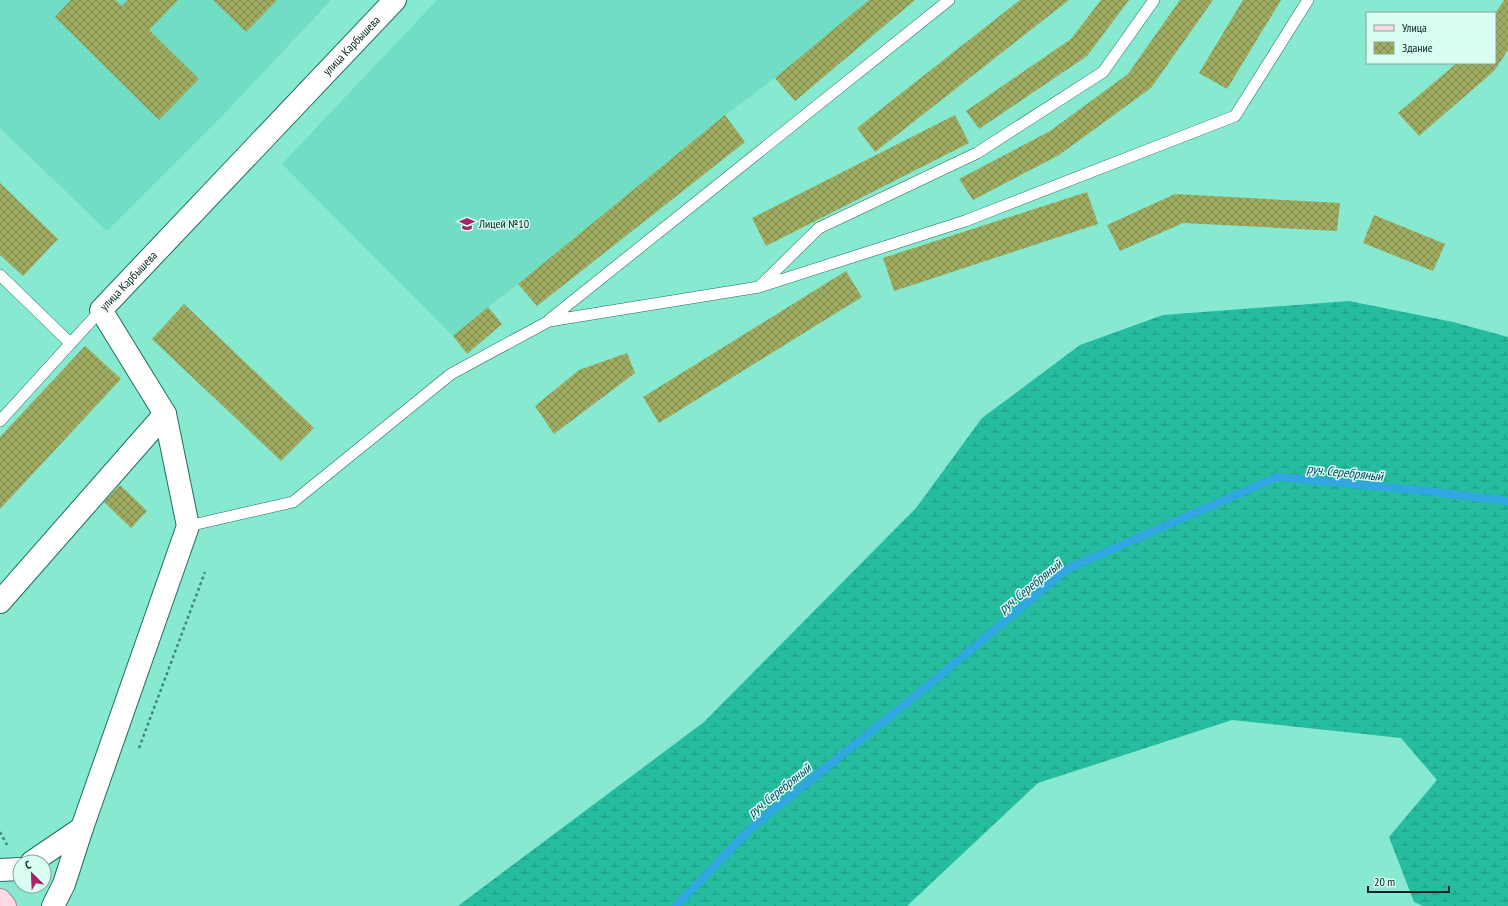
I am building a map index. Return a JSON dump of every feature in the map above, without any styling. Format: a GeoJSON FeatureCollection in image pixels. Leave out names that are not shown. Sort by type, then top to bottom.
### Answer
{"type":"FeatureCollection","features":[{"type":"Feature","properties":{"kind":"main road"},"geometry":{"type":"LineString","coordinates":[[0,900],[5,906]]}},
{"type":"Feature","properties":{"kind":"street","name":"улица Карбышева"},"geometry":{"type":"LineString","coordinates":[[165,414],[101,310],[395,0]]}},
{"type":"Feature","properties":{"kind":"street"},"geometry":{"type":"LineString","coordinates":[[53,906],[64,884],[82,828],[188,526],[165,414]]}},
{"type":"Feature","properties":{"kind":"street"},"geometry":{"type":"LineString","coordinates":[[0,602],[165,414]]}},
{"type":"Feature","properties":{"kind":"street"},"geometry":{"type":"LineString","coordinates":[[44,854],[82,828]]}},
{"type":"Feature","properties":{"kind":"street"},"geometry":{"type":"LineString","coordinates":[[0,870],[12,869]]}},
{"type":"Feature","properties":{"kind":"lane"},"geometry":{"type":"LineString","coordinates":[[188,526],[293,502],[451,374],[549,320],[949,0]]}},
{"type":"Feature","properties":{"kind":"lane"},"geometry":{"type":"LineString","coordinates":[[759,287],[819,228],[977,153],[1103,72],[1154,0]]}},
{"type":"Feature","properties":{"kind":"lane"},"geometry":{"type":"LineString","coordinates":[[549,320],[759,287],[965,220],[1235,116],[1308,0]]}},
{"type":"Feature","properties":{"kind":"lane"},"geometry":{"type":"LineString","coordinates":[[0,275],[70,343]]}},
{"type":"Feature","properties":{"kind":"lane"},"geometry":{"type":"LineString","coordinates":[[0,420],[101,310]]}},
{"type":"Feature","properties":{"kind":"path"},"geometry":{"type":"LineString","coordinates":[[138,750],[205,572]]}},
{"type":"Feature","properties":{"kind":"shaded area"},"geometry":{"type":"Polygon","coordinates":[[[0,0],[331,0],[226,112],[107,231],[0,128],[0,0]]]}},
{"type":"Feature","properties":{"kind":"shaded area","name":"Лицей №10"},"geometry":{"type":"Polygon","coordinates":[[[437,0],[871,0],[775,78],[725,115],[453,336],[282,164],[437,0]]]}},
{"type":"Feature","properties":{"kind":"green space"},"geometry":{"type":"Polygon","coordinates":[[[1349,301],[1453,322],[1508,337],[1508,906],[1423,906],[1414,902],[1389,837],[1437,780],[1401,738],[1232,720],[1038,783],[907,906],[458,906],[704,722],[916,508],[982,418],[1080,345],[1163,315],[1349,301]]]}},
{"type":"Feature","properties":{"kind":"building"},"geometry":{"type":"Polygon","coordinates":[[[71,0],[115,0],[122,6],[128,0],[178,0],[149,30],[199,79],[159,120],[55,17],[71,0]]]}},
{"type":"Feature","properties":{"kind":"building"},"geometry":{"type":"Polygon","coordinates":[[[213,0],[277,0],[246,32],[213,0]]]}},
{"type":"Feature","properties":{"kind":"building"},"geometry":{"type":"Polygon","coordinates":[[[869,0],[915,0],[795,101],[775,78],[869,0]]]}},
{"type":"Feature","properties":{"kind":"building"},"geometry":{"type":"Polygon","coordinates":[[[1020,0],[1069,0],[875,152],[857,128],[1020,0]]]}},
{"type":"Feature","properties":{"kind":"building"},"geometry":{"type":"Polygon","coordinates":[[[1101,0],[1129,0],[1087,56],[979,129],[966,111],[1071,39],[1101,0]]]}},
{"type":"Feature","properties":{"kind":"building"},"geometry":{"type":"Polygon","coordinates":[[[1180,0],[1213,0],[1151,88],[1059,155],[973,200],[959,179],[1050,131],[1128,74],[1180,0]]]}},
{"type":"Feature","properties":{"kind":"building"},"geometry":{"type":"Polygon","coordinates":[[[1243,0],[1281,0],[1227,89],[1199,73],[1243,0]]]}},
{"type":"Feature","properties":{"kind":"building"},"geometry":{"type":"Polygon","coordinates":[[[1504,0],[1508,0],[1508,50],[1494,71],[1419,136],[1398,113],[1456,64],[1496,64],[1496,12],[1504,0]]]}},
{"type":"Feature","properties":{"kind":"building"},"geometry":{"type":"Polygon","coordinates":[[[725,115],[745,142],[537,306],[518,284],[725,115]]]}},
{"type":"Feature","properties":{"kind":"building"},"geometry":{"type":"Polygon","coordinates":[[[955,115],[969,143],[766,246],[752,218],[955,115]]]}},
{"type":"Feature","properties":{"kind":"building"},"geometry":{"type":"Polygon","coordinates":[[[0,183],[58,239],[23,276],[0,255],[0,183]]]}},
{"type":"Feature","properties":{"kind":"building"},"geometry":{"type":"Polygon","coordinates":[[[1087,192],[1098,224],[894,291],[883,258],[1087,192]]]}},
{"type":"Feature","properties":{"kind":"building"},"geometry":{"type":"Polygon","coordinates":[[[1175,194],[1340,203],[1337,231],[1183,223],[1120,251],[1107,225],[1175,194]]]}},
{"type":"Feature","properties":{"kind":"building"},"geometry":{"type":"Polygon","coordinates":[[[1374,215],[1445,244],[1433,271],[1363,243],[1374,215]]]}},
{"type":"Feature","properties":{"kind":"building"},"geometry":{"type":"Polygon","coordinates":[[[846,271],[862,297],[659,423],[643,397],[846,271]]]}},
{"type":"Feature","properties":{"kind":"building"},"geometry":{"type":"Polygon","coordinates":[[[184,304],[314,428],[281,461],[152,339],[184,304]]]}},
{"type":"Feature","properties":{"kind":"building"},"geometry":{"type":"Polygon","coordinates":[[[488,307],[502,324],[467,354],[453,336],[488,307]]]}},
{"type":"Feature","properties":{"kind":"building"},"geometry":{"type":"Polygon","coordinates":[[[85,346],[121,379],[0,509],[0,437],[85,346]]]}},
{"type":"Feature","properties":{"kind":"building"},"geometry":{"type":"Polygon","coordinates":[[[627,353],[635,373],[554,434],[535,406],[579,370],[627,353]]]}},
{"type":"Feature","properties":{"kind":"building"},"geometry":{"type":"Polygon","coordinates":[[[120,485],[147,511],[131,528],[104,502],[120,485]]]}},
{"type":"Feature","properties":{"kind":"waterway","name":"руч. Серебряный"},"geometry":{"type":"LineString","coordinates":[[676,906],[751,828],[930,684],[1067,569],[1277,477],[1425,491],[1508,501]]}},
{"type":"Feature","properties":{"kind":"place","name":"Лицей №10"},"geometry":{"type":"Point","coordinates":[467,224]}}]}
